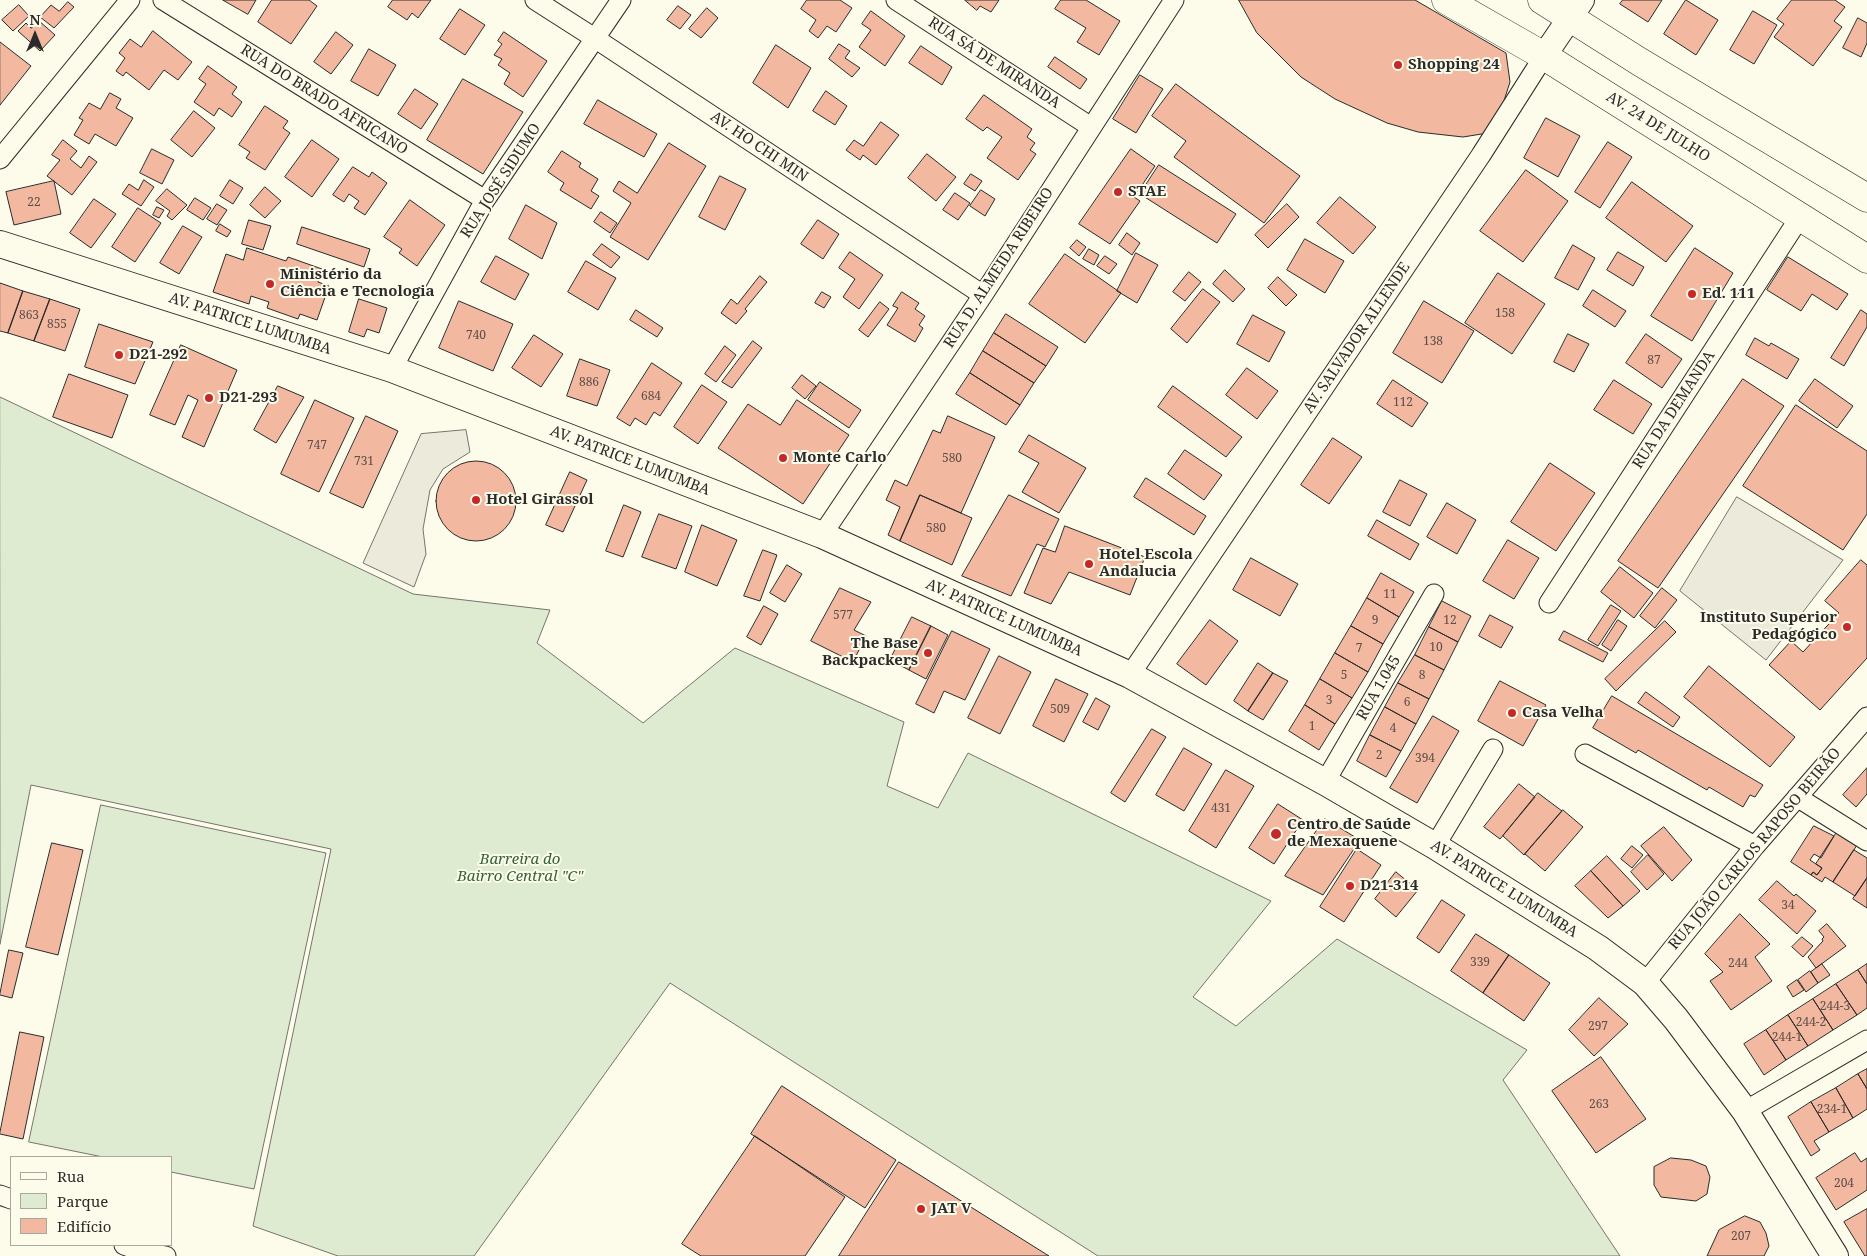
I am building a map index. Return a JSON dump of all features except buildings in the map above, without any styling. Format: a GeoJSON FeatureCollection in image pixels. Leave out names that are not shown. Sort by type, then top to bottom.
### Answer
{"type":"FeatureCollection","features":[{"type":"Feature","properties":{"kind":"main road","name":"AV. 24 DE JULHO"},"geometry":{"type":"LineString","coordinates":[[1446,0],[1544,56],[1867,259]]}},
{"type":"Feature","properties":{"kind":"main road"},"geometry":{"type":"LineString","coordinates":[[1542,0],[1576,9],[1640,62],[1867,198]]}},
{"type":"Feature","properties":{"kind":"main road","name":"AV. PATRICE LUMUMBA"},"geometry":{"type":"LineString","coordinates":[[0,244],[392,369],[822,535],[1130,676],[1325,782],[1435,846],[1598,948],[1645,983],[1676,1019],[1745,1111],[1834,1256]]}},
{"type":"Feature","properties":{"kind":"street"},"geometry":{"type":"LineString","coordinates":[[0,159],[130,0]]}},
{"type":"Feature","properties":{"kind":"street","name":"RUA DO BRADO AFRICANO"},"geometry":{"type":"LineString","coordinates":[[163,0],[485,200]]}},
{"type":"Feature","properties":{"kind":"street","name":"AV. HO CHI MIN"},"geometry":{"type":"LineString","coordinates":[[535,0],[596,38],[983,295]]}},
{"type":"Feature","properties":{"kind":"street","name":"RUA JOSÉ SIDUMO"},"geometry":{"type":"LineString","coordinates":[[392,369],[485,200],[621,0]]}},
{"type":"Feature","properties":{"kind":"street","name":"RUA SÁ DE MIRANDA"},"geometry":{"type":"LineString","coordinates":[[896,0],[1091,127]]}},
{"type":"Feature","properties":{"kind":"street","name":"RUA D. ALMEIDA RIBEIRO"},"geometry":{"type":"LineString","coordinates":[[822,535],[983,295],[1174,0]]}},
{"type":"Feature","properties":{"kind":"street","name":"AV. SALVADOR ALLENDE"},"geometry":{"type":"LineString","coordinates":[[1130,676],[1475,163],[1576,9]]}},
{"type":"Feature","properties":{"kind":"street","name":"RUA DA DEMANDA"},"geometry":{"type":"LineString","coordinates":[[1549,602],[1800,217]]}},
{"type":"Feature","properties":{"kind":"street","name":"RUA 1.045"},"geometry":{"type":"LineString","coordinates":[[1325,782],[1434,594]]}},
{"type":"Feature","properties":{"kind":"street","name":"RUA JOÃO CARLOS RAPOSO BEIRÃO"},"geometry":{"type":"LineString","coordinates":[[1645,983],[1755,846],[1867,717]]}},
{"type":"Feature","properties":{"kind":"street"},"geometry":{"type":"LineString","coordinates":[[1435,846],[1493,749]]}},
{"type":"Feature","properties":{"kind":"street"},"geometry":{"type":"LineString","coordinates":[[1585,754],[1755,846]]}},
{"type":"Feature","properties":{"kind":"street"},"geometry":{"type":"LineString","coordinates":[[1797,797],[1867,841]]}},
{"type":"Feature","properties":{"kind":"street"},"geometry":{"type":"LineString","coordinates":[[1745,1111],[1867,1040]]}},
{"type":"Feature","properties":{"kind":"street"},"geometry":{"type":"LineString","coordinates":[[127,1246],[143,1252],[166,1256]]}},
{"type":"Feature","properties":{"kind":"green space","name":"Barreira do Bairro Central \"C\""},"geometry":{"type":"Polygon","coordinates":[[[0,397],[413,594],[550,610],[537,643],[643,723],[735,648],[904,722],[887,786],[938,808],[968,753],[1271,901],[1193,997],[1236,1026],[1337,939],[1527,1050],[1503,1080],[1620,1256],[1098,1256],[670,983],[474,1256],[338,1256],[253,1226],[331,849],[31,785],[0,944],[0,397]]]}},
{"type":"Feature","properties":{"kind":"green space"},"geometry":{"type":"Polygon","coordinates":[[[101,805],[326,853],[254,1189],[172,1172],[172,1156],[98,1156],[29,1142],[101,805]]]}},
{"type":"Feature","properties":{"kind":"shaded area"},"geometry":{"type":"Polygon","coordinates":[[[466,430],[470,452],[443,469],[430,490],[423,529],[426,554],[414,587],[363,563],[421,434],[466,430]]]}},
{"type":"Feature","properties":{"kind":"shaded area"},"geometry":{"type":"Polygon","coordinates":[[[1737,497],[1843,560],[1766,660],[1680,591],[1737,497]]]}},
{"type":"Feature","properties":{"kind":"place","name":"Shopping 24"},"geometry":{"type":"Point","coordinates":[1398,65]}},
{"type":"Feature","properties":{"kind":"place","name":"STAE"},"geometry":{"type":"Point","coordinates":[1118,192]}},
{"type":"Feature","properties":{"kind":"place","name":"Ministério da Ciência e Tecnologia"},"geometry":{"type":"Point","coordinates":[270,284]}},
{"type":"Feature","properties":{"kind":"place","name":"Ed. 111"},"geometry":{"type":"Point","coordinates":[1692,294]}},
{"type":"Feature","properties":{"kind":"place","name":"D21-292"},"geometry":{"type":"Point","coordinates":[119,355]}},
{"type":"Feature","properties":{"kind":"place","name":"D21-293"},"geometry":{"type":"Point","coordinates":[209,398]}},
{"type":"Feature","properties":{"kind":"place","name":"Monte Carlo"},"geometry":{"type":"Point","coordinates":[783,458]}},
{"type":"Feature","properties":{"kind":"place","name":"Hotel Girassol"},"geometry":{"type":"Point","coordinates":[476,500]}},
{"type":"Feature","properties":{"kind":"place","name":"Hotel Escola Andalucia"},"geometry":{"type":"Point","coordinates":[1089,564]}},
{"type":"Feature","properties":{"kind":"place","name":"Instituto Superior Pedagógico"},"geometry":{"type":"Point","coordinates":[1847,627]}},
{"type":"Feature","properties":{"kind":"place","name":"The Base Backpackers"},"geometry":{"type":"Point","coordinates":[928,653]}},
{"type":"Feature","properties":{"kind":"place","name":"Casa Velha"},"geometry":{"type":"Point","coordinates":[1512,713]}},
{"type":"Feature","properties":{"kind":"place","name":"Centro de Saúde de Mexaquene"},"geometry":{"type":"Point","coordinates":[1276,834]}},
{"type":"Feature","properties":{"kind":"place","name":"D21-314"},"geometry":{"type":"Point","coordinates":[1350,886]}},
{"type":"Feature","properties":{"kind":"place","name":"JAT V"},"geometry":{"type":"Point","coordinates":[921,1209]}}]}
